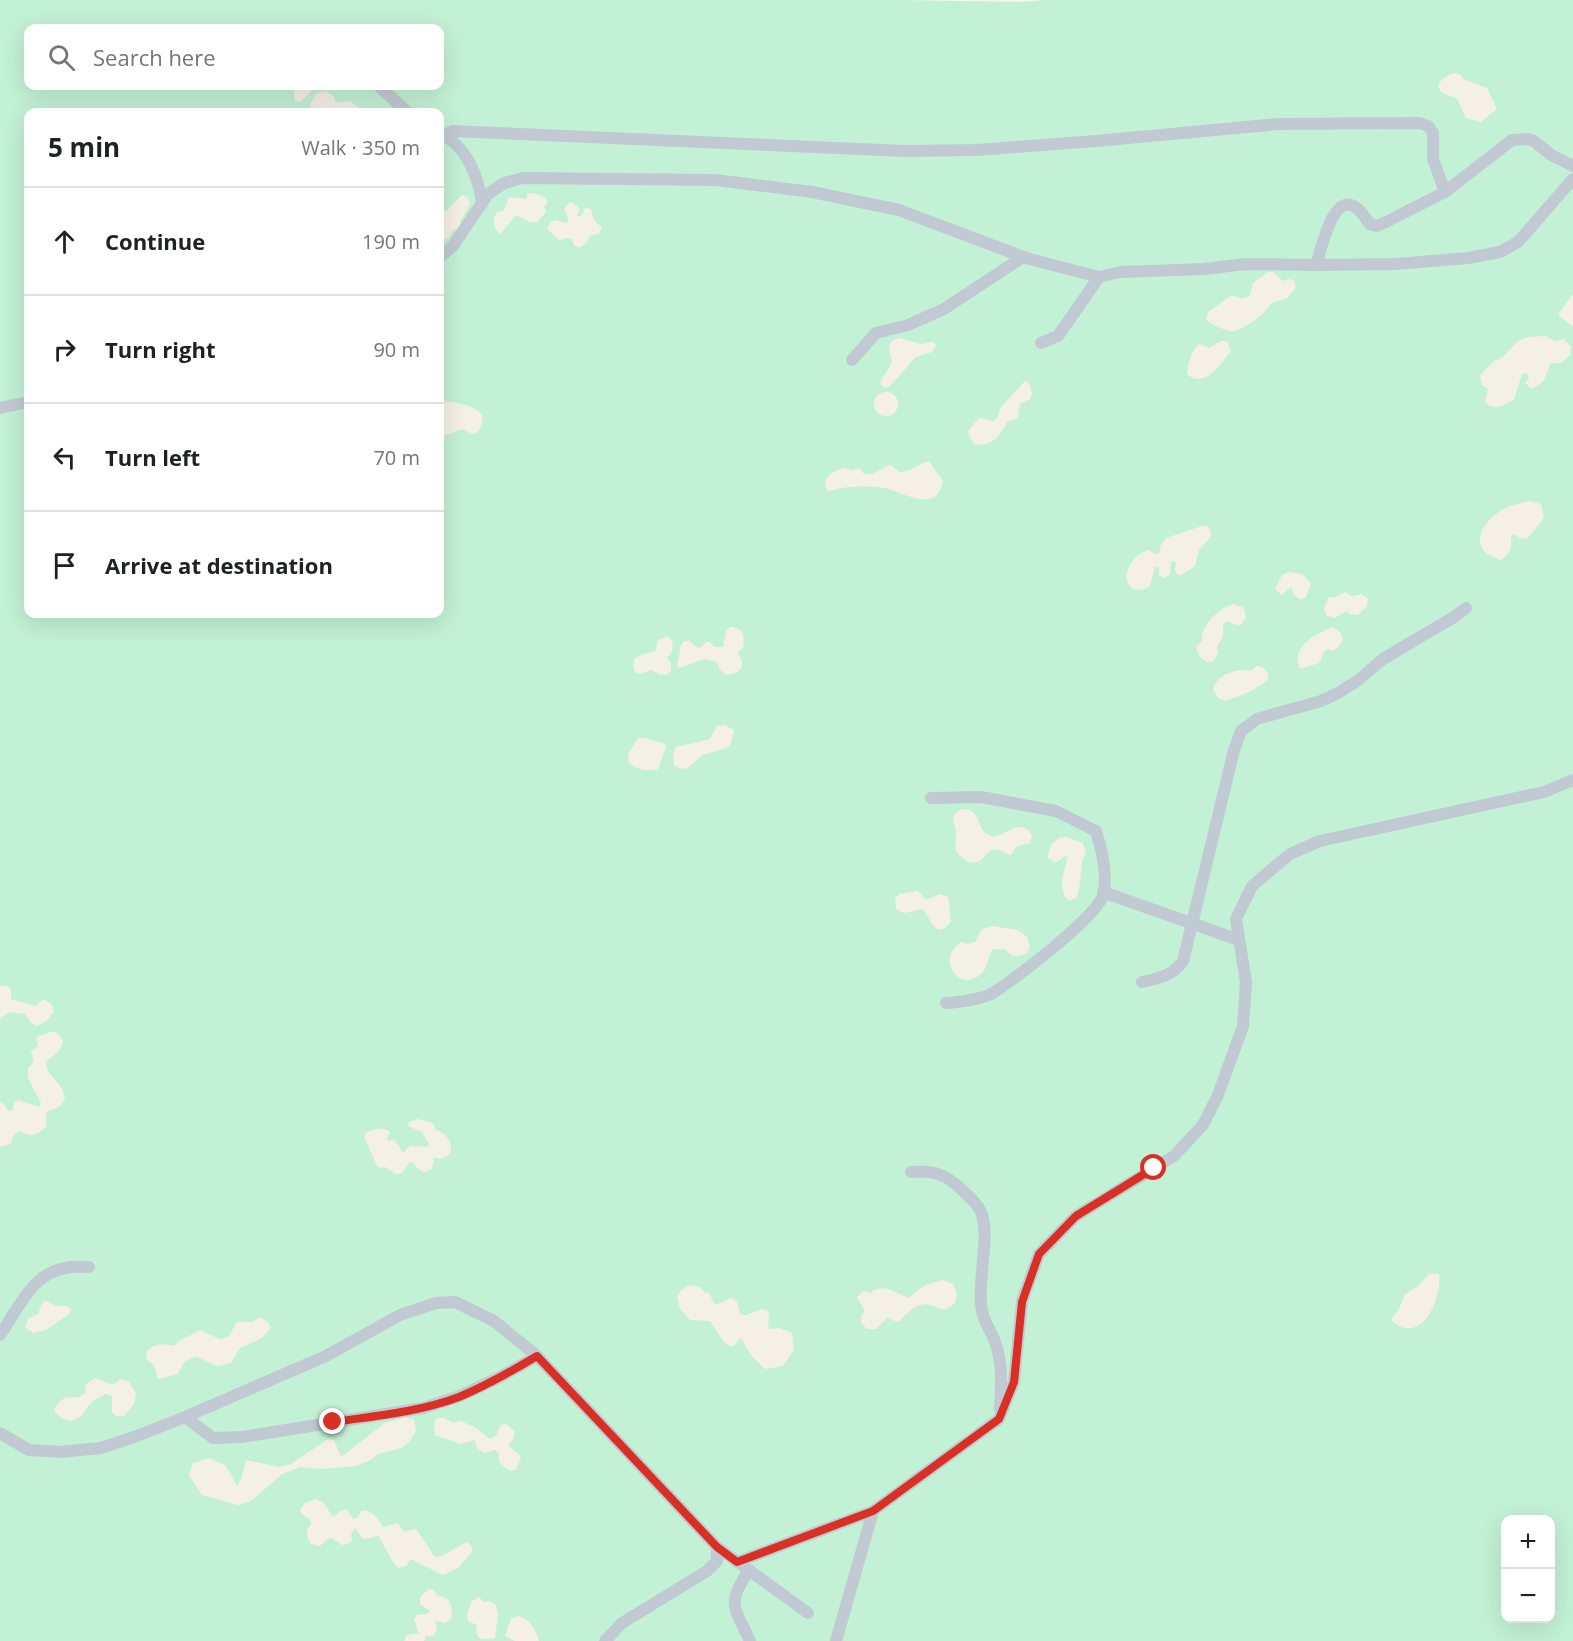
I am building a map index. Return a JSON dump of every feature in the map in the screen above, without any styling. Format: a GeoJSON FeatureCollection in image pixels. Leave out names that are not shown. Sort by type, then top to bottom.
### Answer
{"type":"FeatureCollection","features":[{"type":"Feature","properties":{"kind":"lane"},"geometry":{"type":"LineString","coordinates":[[383,90],[403,108]]}},
{"type":"Feature","properties":{"kind":"lane"},"geometry":{"type":"LineString","coordinates":[[444,134],[452,131],[917,150],[976,150],[1279,124],[1420,123],[1428,126],[1433,133],[1433,159],[1436,174],[1445,192]]}},
{"type":"Feature","properties":{"kind":"lane"},"geometry":{"type":"LineString","coordinates":[[444,136],[457,146],[470,164],[480,187],[482,204]]}},
{"type":"Feature","properties":{"kind":"lane"},"geometry":{"type":"LineString","coordinates":[[1316,265],[1332,215],[1342,206],[1352,206],[1359,210],[1371,224],[1377,226],[1445,192],[1512,140],[1534,141],[1551,155],[1573,166]]}},
{"type":"Feature","properties":{"kind":"lane"},"geometry":{"type":"LineString","coordinates":[[444,254],[453,246],[488,194],[504,183],[523,178],[715,180],[812,192],[899,210],[1023,257],[1099,278]]}},
{"type":"Feature","properties":{"kind":"lane"},"geometry":{"type":"LineString","coordinates":[[1041,343],[1058,336],[1099,278],[1106,274],[1204,269],[1246,264],[1396,264],[1468,258],[1500,252],[1518,242],[1573,179]]}},
{"type":"Feature","properties":{"kind":"lane"},"geometry":{"type":"LineString","coordinates":[[852,360],[876,333],[908,325],[944,309],[1023,257]]}},
{"type":"Feature","properties":{"kind":"lane"},"geometry":{"type":"LineString","coordinates":[[0,408],[24,403]]}},
{"type":"Feature","properties":{"kind":"lane"},"geometry":{"type":"LineString","coordinates":[[1142,982],[1176,972],[1183,961],[1194,924],[1234,750],[1241,731],[1257,719],[1322,701],[1338,693],[1357,681],[1383,658],[1466,608]]}},
{"type":"Feature","properties":{"kind":"lane"},"geometry":{"type":"LineString","coordinates":[[737,1562],[873,1511],[999,1419],[1014,1382],[1022,1302],[1039,1254],[1076,1216],[1174,1156],[1203,1125],[1218,1095],[1243,1026],[1246,982],[1236,919],[1252,886],[1290,854],[1320,841],[1544,792],[1573,780]]}},
{"type":"Feature","properties":{"kind":"lane"},"geometry":{"type":"LineString","coordinates":[[931,798],[981,797],[1056,811],[1096,831],[1104,859],[1104,896],[1087,916],[1025,971],[988,995],[946,1003]]}},
{"type":"Feature","properties":{"kind":"lane"},"geometry":{"type":"LineString","coordinates":[[1103,892],[1239,940]]}},
{"type":"Feature","properties":{"kind":"lane"},"geometry":{"type":"LineString","coordinates":[[911,1172],[930,1171],[941,1175],[956,1184],[980,1210],[984,1223],[982,1312],[996,1344],[1002,1374],[999,1419]]}},
{"type":"Feature","properties":{"kind":"lane"},"geometry":{"type":"LineString","coordinates":[[0,1335],[28,1291],[44,1276],[65,1268],[89,1267]]}},
{"type":"Feature","properties":{"kind":"lane"},"geometry":{"type":"LineString","coordinates":[[0,1433],[29,1450],[59,1452],[101,1448],[185,1417],[326,1356],[400,1315],[436,1303],[455,1302],[494,1321],[537,1356],[717,1547],[808,1613]]}},
{"type":"Feature","properties":{"kind":"lane"},"geometry":{"type":"LineString","coordinates":[[185,1417],[213,1438],[242,1437],[423,1408],[460,1396],[537,1356]]}},
{"type":"Feature","properties":{"kind":"lane"},"geometry":{"type":"LineString","coordinates":[[836,1641],[873,1511]]}},
{"type":"Feature","properties":{"kind":"lane"},"geometry":{"type":"LineString","coordinates":[[605,1641],[617,1628],[707,1571],[717,1562],[717,1547]]}},
{"type":"Feature","properties":{"kind":"lane"},"geometry":{"type":"LineString","coordinates":[[749,1570],[736,1590],[733,1605],[750,1641]]}},
{"type":"Feature","properties":{"kind":"lane"},"geometry":{"type":"LineString","coordinates":[[616,1641],[617,1628]]}},
{"type":"Feature","properties":{"kind":"green space"},"geometry":{"type":"Polygon","coordinates":[[[0,0],[1023,2],[1043,0],[1573,0],[1573,1641],[0,1641],[0,0]]]}},
{"type":"Feature","properties":{"kind":"sand"},"geometry":{"type":"Polygon","coordinates":[[[1455,73],[1461,75],[1463,79],[1487,88],[1497,109],[1481,122],[1466,118],[1457,99],[1440,90],[1439,83],[1455,73]]]}},
{"type":"Feature","properties":{"kind":"sand"},"geometry":{"type":"Polygon","coordinates":[[[294,90],[312,90],[301,102],[295,101],[294,90]]]}},
{"type":"Feature","properties":{"kind":"sand"},"geometry":{"type":"Polygon","coordinates":[[[326,91],[333,96],[336,103],[350,101],[359,108],[311,108],[317,93],[326,91]]]}},
{"type":"Feature","properties":{"kind":"sand"},"geometry":{"type":"Polygon","coordinates":[[[528,193],[544,198],[548,203],[544,206],[546,212],[537,222],[529,222],[516,215],[500,234],[494,225],[496,213],[504,210],[509,197],[526,199],[528,193]]]}},
{"type":"Feature","properties":{"kind":"sand"},"geometry":{"type":"Polygon","coordinates":[[[462,195],[468,197],[470,204],[459,227],[451,232],[449,238],[444,239],[444,213],[462,195]]]}},
{"type":"Feature","properties":{"kind":"sand"},"geometry":{"type":"Polygon","coordinates":[[[572,202],[580,209],[578,217],[582,215],[585,208],[591,209],[594,220],[602,228],[599,234],[591,235],[580,248],[574,245],[572,239],[559,240],[547,229],[555,220],[566,223],[569,220],[564,209],[572,202]]]}},
{"type":"Feature","properties":{"kind":"sand"},"geometry":{"type":"Polygon","coordinates":[[[1268,272],[1273,272],[1283,281],[1290,279],[1294,281],[1296,287],[1288,298],[1271,303],[1254,321],[1237,330],[1225,330],[1206,320],[1208,312],[1232,295],[1242,299],[1250,296],[1253,283],[1268,272]]]}},
{"type":"Feature","properties":{"kind":"sand"},"geometry":{"type":"Polygon","coordinates":[[[1573,294],[1573,327],[1558,315],[1573,294]]]}},
{"type":"Feature","properties":{"kind":"sand"},"geometry":{"type":"Polygon","coordinates":[[[1545,336],[1555,341],[1564,339],[1571,347],[1570,355],[1561,363],[1550,363],[1544,379],[1535,387],[1531,388],[1525,383],[1529,379],[1527,373],[1522,374],[1514,400],[1496,407],[1485,402],[1488,389],[1482,385],[1480,375],[1494,361],[1502,358],[1519,340],[1545,336]]]}},
{"type":"Feature","properties":{"kind":"sand"},"geometry":{"type":"Polygon","coordinates":[[[899,338],[921,344],[933,342],[936,345],[932,352],[916,357],[889,387],[885,388],[880,382],[892,363],[889,345],[899,338]]]}},
{"type":"Feature","properties":{"kind":"sand"},"geometry":{"type":"Polygon","coordinates":[[[1221,341],[1227,341],[1231,351],[1212,373],[1200,379],[1187,374],[1191,357],[1197,346],[1200,344],[1209,348],[1221,341]]]}},
{"type":"Feature","properties":{"kind":"sand"},"geometry":{"type":"Polygon","coordinates":[[[1025,381],[1029,383],[1032,394],[1030,399],[1020,404],[1018,418],[1007,422],[1002,432],[994,440],[980,445],[974,444],[968,431],[979,418],[993,421],[998,417],[1000,408],[1025,381]]]}},
{"type":"Feature","properties":{"kind":"sand"},"geometry":{"type":"Polygon","coordinates":[[[886,392],[894,396],[898,404],[894,412],[886,416],[878,412],[874,404],[878,396],[886,392]]]}},
{"type":"Feature","properties":{"kind":"sand"},"geometry":{"type":"Polygon","coordinates":[[[444,402],[472,407],[482,417],[482,424],[477,433],[472,434],[463,429],[444,435],[444,402]]]}},
{"type":"Feature","properties":{"kind":"sand"},"geometry":{"type":"Polygon","coordinates":[[[929,461],[943,481],[934,497],[926,499],[918,499],[879,487],[852,487],[828,491],[825,483],[828,476],[843,468],[852,470],[859,468],[864,474],[873,474],[890,464],[899,472],[907,471],[929,461]]]}},
{"type":"Feature","properties":{"kind":"sand"},"geometry":{"type":"Polygon","coordinates":[[[1530,501],[1541,504],[1544,518],[1528,538],[1522,539],[1514,534],[1511,536],[1510,550],[1501,560],[1490,556],[1480,544],[1480,537],[1487,522],[1505,508],[1530,501]]]}},
{"type":"Feature","properties":{"kind":"sand"},"geometry":{"type":"Polygon","coordinates":[[[1208,526],[1211,533],[1210,538],[1199,550],[1195,566],[1182,575],[1178,575],[1175,570],[1176,562],[1171,561],[1170,575],[1163,578],[1159,575],[1159,567],[1155,567],[1150,586],[1141,590],[1129,585],[1127,571],[1138,556],[1148,550],[1155,554],[1159,553],[1161,544],[1166,538],[1208,526]]]}},
{"type":"Feature","properties":{"kind":"sand"},"geometry":{"type":"Polygon","coordinates":[[[1289,572],[1302,574],[1311,583],[1306,597],[1300,600],[1294,595],[1291,587],[1282,595],[1275,589],[1282,575],[1289,572]]]}},
{"type":"Feature","properties":{"kind":"sand"},"geometry":{"type":"Polygon","coordinates":[[[1345,592],[1351,596],[1362,594],[1368,599],[1367,606],[1358,615],[1351,615],[1346,611],[1335,618],[1327,616],[1324,609],[1329,597],[1345,592]]]}},
{"type":"Feature","properties":{"kind":"sand"},"geometry":{"type":"Polygon","coordinates":[[[1234,604],[1244,608],[1246,617],[1242,624],[1237,625],[1227,621],[1223,624],[1223,636],[1217,647],[1218,653],[1214,661],[1207,662],[1200,657],[1196,647],[1202,641],[1204,629],[1212,618],[1234,604]]]}},
{"type":"Feature","properties":{"kind":"sand"},"geometry":{"type":"Polygon","coordinates":[[[730,627],[735,627],[743,633],[743,648],[738,654],[742,663],[739,671],[727,675],[721,671],[716,661],[704,659],[679,668],[677,665],[684,641],[690,641],[696,647],[701,648],[706,642],[710,642],[715,647],[723,647],[726,631],[730,627]]]}},
{"type":"Feature","properties":{"kind":"sand"},"geometry":{"type":"Polygon","coordinates":[[[1333,627],[1341,633],[1343,640],[1337,649],[1325,650],[1319,663],[1300,669],[1298,661],[1302,647],[1312,637],[1333,627]]]}},
{"type":"Feature","properties":{"kind":"sand"},"geometry":{"type":"Polygon","coordinates":[[[667,636],[673,647],[667,658],[671,663],[671,670],[668,674],[661,675],[651,670],[639,674],[635,672],[633,665],[635,658],[656,651],[657,641],[667,636]]]}},
{"type":"Feature","properties":{"kind":"sand"},"geometry":{"type":"Polygon","coordinates":[[[1257,666],[1264,668],[1268,674],[1268,680],[1237,697],[1225,701],[1218,698],[1213,689],[1219,679],[1234,671],[1251,671],[1257,666]]]}},
{"type":"Feature","properties":{"kind":"sand"},"geometry":{"type":"Polygon","coordinates":[[[725,725],[734,730],[731,743],[727,748],[702,755],[688,768],[681,769],[674,765],[673,755],[676,747],[710,739],[717,726],[725,725]]]}},
{"type":"Feature","properties":{"kind":"sand"},"geometry":{"type":"Polygon","coordinates":[[[638,738],[665,744],[658,769],[643,770],[629,763],[628,754],[638,738]]]}},
{"type":"Feature","properties":{"kind":"sand"},"geometry":{"type":"Polygon","coordinates":[[[962,809],[973,812],[983,830],[992,836],[1001,835],[1017,827],[1028,829],[1032,836],[1030,843],[1017,846],[1011,855],[995,850],[990,851],[977,862],[967,861],[956,851],[956,831],[953,821],[954,815],[962,809]]]}},
{"type":"Feature","properties":{"kind":"sand"},"geometry":{"type":"Polygon","coordinates":[[[1061,837],[1083,843],[1086,852],[1078,893],[1076,898],[1069,901],[1062,885],[1068,857],[1065,856],[1055,863],[1047,857],[1052,843],[1061,837]]]}},
{"type":"Feature","properties":{"kind":"sand"},"geometry":{"type":"Polygon","coordinates":[[[918,891],[926,900],[940,894],[948,897],[951,922],[937,929],[922,909],[904,913],[896,909],[895,899],[899,894],[918,891]]]}},
{"type":"Feature","properties":{"kind":"sand"},"geometry":{"type":"Polygon","coordinates":[[[992,926],[1018,930],[1027,937],[1030,947],[1026,954],[1014,956],[1005,949],[993,949],[981,974],[973,979],[965,980],[958,977],[950,965],[953,949],[961,942],[968,944],[975,942],[982,929],[992,926]]]}},
{"type":"Feature","properties":{"kind":"sand"},"geometry":{"type":"Polygon","coordinates":[[[0,986],[8,986],[11,990],[11,999],[35,1006],[44,999],[52,1005],[54,1011],[48,1020],[37,1026],[31,1023],[25,1014],[10,1012],[0,1018],[0,986]]]}},
{"type":"Feature","properties":{"kind":"sand"},"geometry":{"type":"Polygon","coordinates":[[[54,1031],[61,1037],[63,1043],[58,1052],[46,1062],[49,1072],[61,1087],[65,1099],[59,1107],[46,1112],[46,1127],[42,1130],[33,1135],[20,1131],[14,1135],[11,1143],[0,1147],[0,1102],[8,1111],[12,1111],[14,1103],[18,1100],[39,1107],[41,1103],[28,1078],[28,1068],[34,1062],[31,1051],[38,1046],[36,1040],[38,1036],[54,1031]]]}},
{"type":"Feature","properties":{"kind":"sand"},"geometry":{"type":"Polygon","coordinates":[[[417,1119],[433,1123],[436,1130],[444,1134],[451,1145],[449,1155],[440,1159],[433,1157],[434,1163],[431,1170],[424,1172],[410,1162],[402,1173],[396,1174],[385,1167],[377,1166],[364,1136],[367,1132],[387,1130],[390,1132],[388,1141],[395,1140],[403,1153],[410,1146],[428,1147],[429,1144],[422,1132],[408,1126],[409,1122],[417,1119]]]}},
{"type":"Feature","properties":{"kind":"sand"},"geometry":{"type":"Polygon","coordinates":[[[1429,1274],[1439,1274],[1439,1284],[1433,1307],[1427,1317],[1412,1328],[1402,1327],[1391,1320],[1405,1294],[1418,1286],[1429,1274]]]}},
{"type":"Feature","properties":{"kind":"sand"},"geometry":{"type":"Polygon","coordinates":[[[943,1280],[953,1284],[957,1294],[955,1303],[949,1307],[941,1309],[927,1304],[918,1306],[898,1322],[887,1318],[876,1329],[867,1329],[861,1323],[861,1317],[865,1311],[857,1297],[863,1291],[871,1293],[884,1288],[908,1298],[925,1285],[943,1280]]]}},
{"type":"Feature","properties":{"kind":"sand"},"geometry":{"type":"Polygon","coordinates":[[[690,1285],[700,1287],[705,1293],[709,1293],[715,1305],[731,1298],[737,1301],[740,1314],[746,1315],[762,1309],[769,1311],[768,1329],[780,1328],[792,1333],[794,1350],[783,1366],[765,1369],[751,1355],[741,1338],[732,1347],[724,1342],[710,1321],[690,1320],[680,1309],[677,1297],[681,1290],[690,1285]]]}},
{"type":"Feature","properties":{"kind":"sand"},"geometry":{"type":"Polygon","coordinates":[[[45,1301],[54,1306],[66,1306],[71,1309],[69,1314],[46,1330],[33,1333],[25,1327],[28,1319],[38,1314],[45,1301]]]}},
{"type":"Feature","properties":{"kind":"sand"},"geometry":{"type":"Polygon","coordinates":[[[260,1317],[268,1322],[271,1328],[262,1338],[240,1348],[231,1363],[217,1366],[195,1356],[184,1362],[178,1374],[158,1379],[154,1365],[147,1360],[146,1352],[155,1345],[174,1346],[201,1330],[221,1340],[229,1336],[237,1322],[252,1322],[260,1317]]]}},
{"type":"Feature","properties":{"kind":"sand"},"geometry":{"type":"Polygon","coordinates":[[[95,1378],[113,1385],[120,1379],[128,1381],[136,1393],[134,1404],[124,1416],[116,1416],[112,1412],[112,1396],[105,1394],[92,1402],[75,1420],[63,1419],[57,1414],[54,1410],[62,1400],[85,1394],[86,1384],[95,1378]]]}},
{"type":"Feature","properties":{"kind":"sand"},"geometry":{"type":"Polygon","coordinates":[[[406,1417],[414,1420],[416,1431],[409,1442],[401,1448],[378,1454],[371,1460],[356,1466],[323,1469],[300,1467],[282,1474],[251,1501],[238,1505],[202,1495],[189,1475],[193,1463],[209,1458],[226,1466],[237,1486],[241,1480],[246,1460],[279,1467],[291,1464],[328,1439],[334,1440],[341,1457],[385,1423],[406,1417]]]}},
{"type":"Feature","properties":{"kind":"sand"},"geometry":{"type":"Polygon","coordinates":[[[443,1418],[454,1423],[459,1420],[476,1428],[490,1439],[497,1435],[500,1426],[505,1423],[515,1432],[513,1440],[508,1445],[521,1457],[516,1470],[510,1471],[499,1462],[499,1453],[495,1450],[484,1453],[477,1448],[475,1440],[461,1444],[435,1435],[436,1419],[443,1418]]]}},
{"type":"Feature","properties":{"kind":"sand"},"geometry":{"type":"Polygon","coordinates":[[[315,1499],[323,1502],[333,1517],[342,1510],[347,1510],[353,1519],[357,1518],[362,1511],[366,1511],[375,1515],[383,1527],[398,1523],[404,1532],[416,1529],[435,1557],[468,1542],[472,1547],[472,1552],[458,1568],[443,1575],[411,1559],[406,1566],[398,1568],[378,1535],[363,1539],[355,1528],[351,1534],[352,1540],[348,1544],[342,1545],[332,1538],[320,1546],[311,1544],[307,1534],[311,1524],[310,1520],[300,1510],[305,1503],[315,1499]]]}},
{"type":"Feature","properties":{"kind":"sand"},"geometry":{"type":"Polygon","coordinates":[[[429,1589],[434,1590],[437,1596],[448,1600],[452,1610],[451,1619],[444,1623],[435,1620],[437,1631],[433,1636],[426,1636],[424,1641],[404,1641],[407,1635],[419,1633],[414,1620],[417,1615],[427,1614],[430,1611],[420,1604],[420,1597],[429,1589]]]}},
{"type":"Feature","properties":{"kind":"sand"},"geometry":{"type":"Polygon","coordinates":[[[479,1597],[484,1602],[490,1601],[496,1605],[498,1614],[495,1638],[480,1638],[477,1625],[468,1621],[467,1615],[471,1602],[479,1597]]]}},
{"type":"Feature","properties":{"kind":"sand"},"geometry":{"type":"Polygon","coordinates":[[[520,1616],[533,1626],[539,1641],[515,1641],[505,1636],[511,1618],[520,1616]]]}},
{"type":"Feature","properties":{"kind":"route"},"geometry":{"type":"LineString","coordinates":[[333,1422],[423,1408],[460,1396],[537,1356],[717,1547],[737,1562],[873,1511],[999,1419],[1014,1382],[1022,1302],[1039,1254],[1076,1216],[1154,1168]]}}]}
